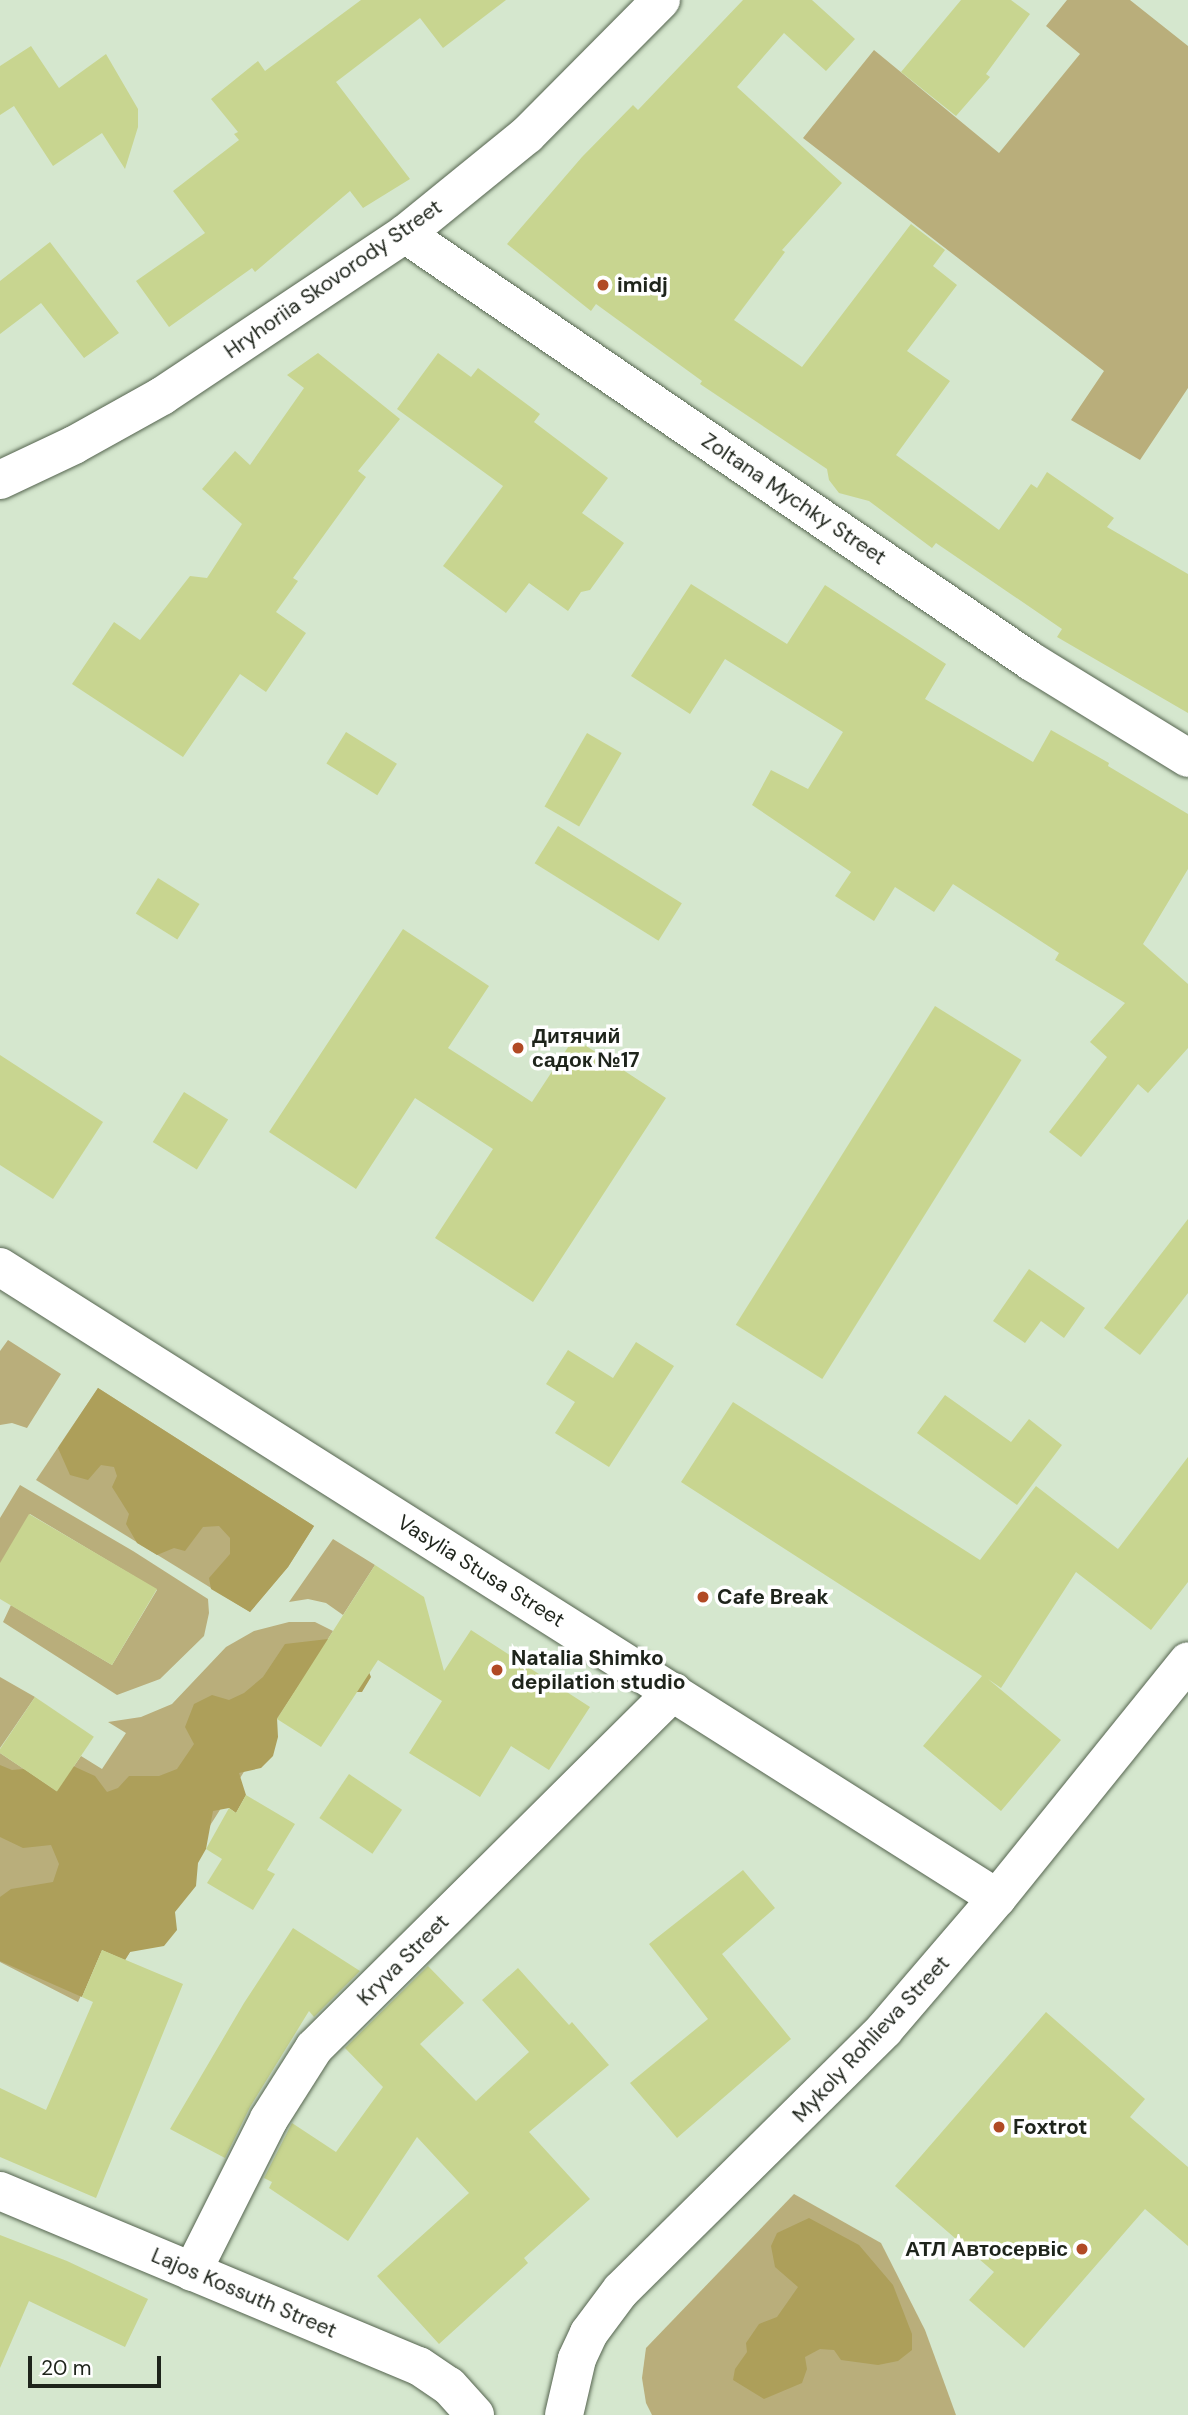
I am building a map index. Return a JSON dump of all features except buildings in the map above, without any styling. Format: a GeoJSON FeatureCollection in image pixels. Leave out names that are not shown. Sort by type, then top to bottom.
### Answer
{"type":"FeatureCollection","features":[{"type":"Feature","properties":{"kind":"street","name":"Hryhoriia Skovorody Street"},"geometry":{"type":"LineString","coordinates":[[0,480],[74,445],[162,396],[405,234],[527,135],[661,0]]}},
{"type":"Feature","properties":{"kind":"street","name":"Zoltana Mychky Street"},"geometry":{"type":"LineString","coordinates":[[405,234],[1032,662],[1188,758]]}},
{"type":"Feature","properties":{"kind":"street","name":"Vasylia Stusa Street"},"geometry":{"type":"LineString","coordinates":[[0,1267],[997,1898]]}},
{"type":"Feature","properties":{"kind":"street","name":"Mykoly Rohlieva Street"},"geometry":{"type":"LineString","coordinates":[[565,2415],[577,2359],[589,2333],[621,2290],[884,2030],[997,1898],[1188,1661]]}},
{"type":"Feature","properties":{"kind":"street","name":"Kryva Street"},"geometry":{"type":"LineString","coordinates":[[192,2272],[269,2119],[314,2048],[673,1692]]}},
{"type":"Feature","properties":{"kind":"street","name":"Lajos Kossuth Street"},"geometry":{"type":"LineString","coordinates":[[0,2191],[419,2366],[449,2386],[475,2415]]}},
{"type":"Feature","properties":{"kind":"shaded area"},"geometry":{"type":"Polygon","coordinates":[[[1067,0],[1130,0],[1188,46],[1188,388],[1140,460],[1071,420],[1104,371],[803,138],[874,50],[999,153],[1080,54],[1046,26],[1067,0]]]}},
{"type":"Feature","properties":{"kind":"shaded area"},"geometry":{"type":"Polygon","coordinates":[[[8,1340],[61,1374],[27,1428],[12,1423],[0,1425],[0,1351],[8,1340]]]}},
{"type":"Feature","properties":{"kind":"shaded area"},"geometry":{"type":"Polygon","coordinates":[[[98,1388],[314,1526],[288,1567],[250,1612],[36,1480],[98,1388]]]}},
{"type":"Feature","properties":{"kind":"shaded area"},"geometry":{"type":"Polygon","coordinates":[[[98,1388],[314,1526],[288,1567],[250,1612],[211,1589],[209,1578],[230,1554],[230,1538],[219,1526],[203,1527],[185,1551],[174,1548],[157,1555],[137,1543],[126,1524],[129,1514],[112,1487],[117,1476],[114,1467],[101,1465],[88,1480],[70,1475],[58,1448],[98,1388]]]}},
{"type":"Feature","properties":{"kind":"shaded area"},"geometry":{"type":"Polygon","coordinates":[[[20,1485],[133,1551],[208,1599],[209,1613],[204,1636],[160,1679],[117,1695],[3,1622],[11,1605],[112,1665],[157,1590],[30,1514],[0,1565],[0,1518],[20,1485]]]}},
{"type":"Feature","properties":{"kind":"shaded area"},"geometry":{"type":"Polygon","coordinates":[[[333,1539],[375,1565],[343,1615],[326,1603],[308,1599],[289,1602],[333,1539]]]}},
{"type":"Feature","properties":{"kind":"shaded area"},"geometry":{"type":"Polygon","coordinates":[[[289,1622],[315,1622],[333,1631],[125,1960],[102,1950],[78,2002],[0,1962],[0,1753],[57,1791],[81,1756],[102,1769],[126,1733],[108,1722],[141,1717],[172,1704],[226,1647],[254,1631],[289,1622]]]}},
{"type":"Feature","properties":{"kind":"shaded area"},"geometry":{"type":"Polygon","coordinates":[[[328,1639],[364,1660],[371,1677],[362,1692],[341,1692],[304,1678],[277,1718],[278,1737],[273,1756],[261,1768],[239,1773],[246,1795],[236,1813],[229,1808],[213,1811],[206,1849],[198,1863],[196,1886],[175,1912],[177,1930],[164,1946],[130,1952],[125,1960],[102,1950],[82,1997],[0,1961],[0,1897],[11,1889],[53,1882],[59,1864],[51,1845],[23,1848],[0,1837],[0,1765],[12,1770],[24,1769],[56,1791],[73,1766],[95,1776],[107,1792],[118,1788],[129,1776],[159,1776],[177,1769],[194,1744],[185,1727],[194,1704],[212,1695],[229,1700],[244,1693],[263,1677],[285,1644],[328,1639]]]}},
{"type":"Feature","properties":{"kind":"shaded area"},"geometry":{"type":"Polygon","coordinates":[[[0,1677],[35,1697],[0,1748],[0,1677]]]}},
{"type":"Feature","properties":{"kind":"shaded area"},"geometry":{"type":"Polygon","coordinates":[[[794,2194],[881,2243],[925,2330],[956,2415],[652,2415],[646,2403],[642,2378],[646,2348],[794,2194]]]}},
{"type":"Feature","properties":{"kind":"shaded area"},"geometry":{"type":"Polygon","coordinates":[[[809,2218],[859,2245],[893,2285],[912,2334],[912,2350],[898,2361],[878,2365],[841,2360],[834,2350],[820,2349],[805,2357],[807,2369],[802,2383],[764,2399],[733,2380],[735,2369],[747,2352],[746,2343],[759,2324],[777,2317],[798,2287],[775,2267],[771,2246],[777,2233],[809,2218]]]}},
{"type":"Feature","properties":{"kind":"place","name":"imidj"},"geometry":{"type":"Point","coordinates":[603,285]}},
{"type":"Feature","properties":{"kind":"place","name":"Дитячий садок №17"},"geometry":{"type":"Point","coordinates":[518,1048]}},
{"type":"Feature","properties":{"kind":"place","name":"Cafe Break"},"geometry":{"type":"Point","coordinates":[703,1597]}},
{"type":"Feature","properties":{"kind":"place","name":"Natalia Shimko depilation studio"},"geometry":{"type":"Point","coordinates":[497,1670]}},
{"type":"Feature","properties":{"kind":"place","name":"Foxtrot"},"geometry":{"type":"Point","coordinates":[999,2127]}},
{"type":"Feature","properties":{"kind":"place","name":"АТЛ Автосервіс"},"geometry":{"type":"Point","coordinates":[1082,2249]}}]}
